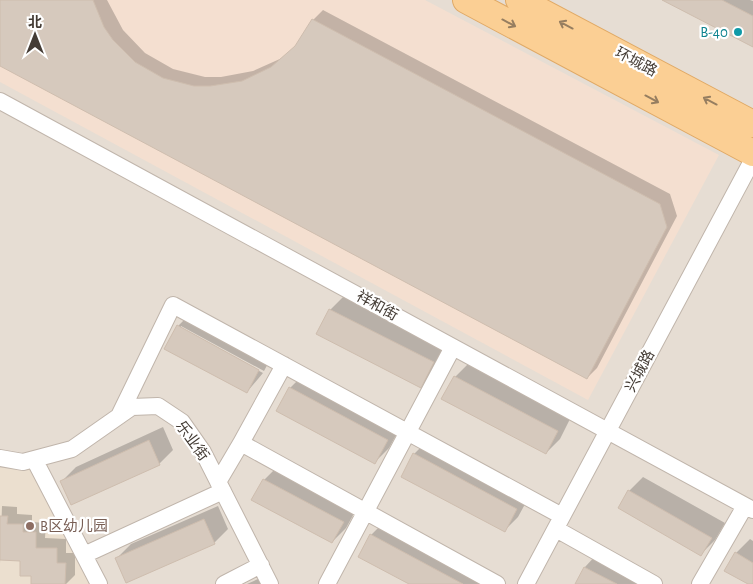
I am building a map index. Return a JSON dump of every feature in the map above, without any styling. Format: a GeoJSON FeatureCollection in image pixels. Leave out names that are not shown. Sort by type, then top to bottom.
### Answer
{"type":"FeatureCollection","features":[{"type":"Feature","properties":{"kind":"main road"},"geometry":{"type":"LineString","coordinates":[[466,0],[753,153]]}},
{"type":"Feature","properties":{"kind":"main road","name":"环城路"},"geometry":{"type":"LineString","coordinates":[[519,0],[753,124]]}},
{"type":"Feature","properties":{"kind":"street","name":"祥和街"},"geometry":{"type":"LineString","coordinates":[[0,101],[749,508]]}},
{"type":"Feature","properties":{"kind":"street","name":"兴城路"},"geometry":{"type":"LineString","coordinates":[[526,584],[753,159]]}},
{"type":"Feature","properties":{"kind":"street"},"geometry":{"type":"LineString","coordinates":[[118,416],[173,305],[407,432],[559,522],[654,584]]}},
{"type":"Feature","properties":{"kind":"street"},"geometry":{"type":"LineString","coordinates":[[327,584],[453,347]]}},
{"type":"Feature","properties":{"kind":"street"},"geometry":{"type":"LineString","coordinates":[[84,555],[220,486],[241,443],[284,365]]}},
{"type":"Feature","properties":{"kind":"street","name":"乐业街"},"geometry":{"type":"LineString","coordinates":[[0,458],[22,462],[72,449],[132,407],[158,406],[182,422],[203,452],[270,584]]}},
{"type":"Feature","properties":{"kind":"street"},"geometry":{"type":"LineString","coordinates":[[241,443],[497,584]]}},
{"type":"Feature","properties":{"kind":"street"},"geometry":{"type":"LineString","coordinates":[[34,459],[98,584]]}},
{"type":"Feature","properties":{"kind":"street"},"geometry":{"type":"LineString","coordinates":[[700,584],[749,508]]}},
{"type":"Feature","properties":{"kind":"street"},"geometry":{"type":"LineString","coordinates":[[224,584],[261,565]]}},
{"type":"Feature","properties":{"kind":"shaded area"},"geometry":{"type":"Polygon","coordinates":[[[0,0],[753,0],[753,584],[0,584],[0,0]]]}},
{"type":"Feature","properties":{"kind":"shaded area"},"geometry":{"type":"Polygon","coordinates":[[[0,0],[425,0],[719,155],[588,400],[0,82],[0,0]]]}},
{"type":"Feature","properties":{"kind":"shaded area","name":"B区幼儿园"},"geometry":{"type":"Polygon","coordinates":[[[0,465],[32,468],[89,584],[0,584],[0,465]]]}},
{"type":"Feature","properties":{"kind":"building"},"geometry":{"type":"Polygon","coordinates":[[[0,0],[93,0],[104,27],[113,40],[135,62],[163,78],[194,86],[210,86],[242,81],[271,67],[295,46],[312,19],[660,204],[667,227],[587,379],[0,66],[0,0]]]}},
{"type":"Feature","properties":{"kind":"building","name":"B-40"},"geometry":{"type":"Polygon","coordinates":[[[662,0],[722,0],[753,16],[753,47],[662,0]]]}},
{"type":"Feature","properties":{"kind":"building"},"geometry":{"type":"Polygon","coordinates":[[[329,309],[434,362],[421,388],[316,334],[329,309]]]}},
{"type":"Feature","properties":{"kind":"building"},"geometry":{"type":"Polygon","coordinates":[[[177,325],[259,370],[247,393],[164,349],[177,325]]]}},
{"type":"Feature","properties":{"kind":"building"},"geometry":{"type":"Polygon","coordinates":[[[454,376],[558,431],[546,454],[441,399],[454,376]]]}},
{"type":"Feature","properties":{"kind":"building"},"geometry":{"type":"Polygon","coordinates":[[[289,387],[388,440],[375,464],[276,411],[289,387]]]}},
{"type":"Feature","properties":{"kind":"building"},"geometry":{"type":"Polygon","coordinates":[[[149,440],[160,465],[71,505],[60,481],[149,440]]]}},
{"type":"Feature","properties":{"kind":"building"},"geometry":{"type":"Polygon","coordinates":[[[413,453],[517,509],[505,532],[401,477],[413,453]]]}},
{"type":"Feature","properties":{"kind":"building"},"geometry":{"type":"Polygon","coordinates":[[[263,479],[344,522],[332,543],[251,500],[263,479]]]}},
{"type":"Feature","properties":{"kind":"building"},"geometry":{"type":"Polygon","coordinates":[[[628,490],[712,538],[701,556],[618,508],[628,490]]]}},
{"type":"Feature","properties":{"kind":"building"},"geometry":{"type":"Polygon","coordinates":[[[0,516],[8,516],[7,524],[23,524],[23,532],[36,532],[36,548],[57,548],[57,563],[66,563],[65,584],[31,584],[31,576],[20,576],[20,561],[0,560],[0,516]]]}},
{"type":"Feature","properties":{"kind":"building"},"geometry":{"type":"Polygon","coordinates":[[[204,519],[215,544],[126,583],[115,558],[204,519]]]}},
{"type":"Feature","properties":{"kind":"building"},"geometry":{"type":"Polygon","coordinates":[[[370,534],[463,584],[409,584],[358,557],[370,534]]]}},
{"type":"Feature","properties":{"kind":"building"},"geometry":{"type":"Polygon","coordinates":[[[735,552],[753,563],[753,584],[748,584],[724,571],[735,552]]]}},
{"type":"Feature","properties":{"kind":"building"},"geometry":{"type":"Polygon","coordinates":[[[584,567],[617,584],[575,584],[584,567]]]}},
{"type":"Feature","properties":{"kind":"place","name":"B-40"},"geometry":{"type":"Point","coordinates":[738,32]}},
{"type":"Feature","properties":{"kind":"place","name":"B区幼儿园"},"geometry":{"type":"Point","coordinates":[30,526]}}]}
